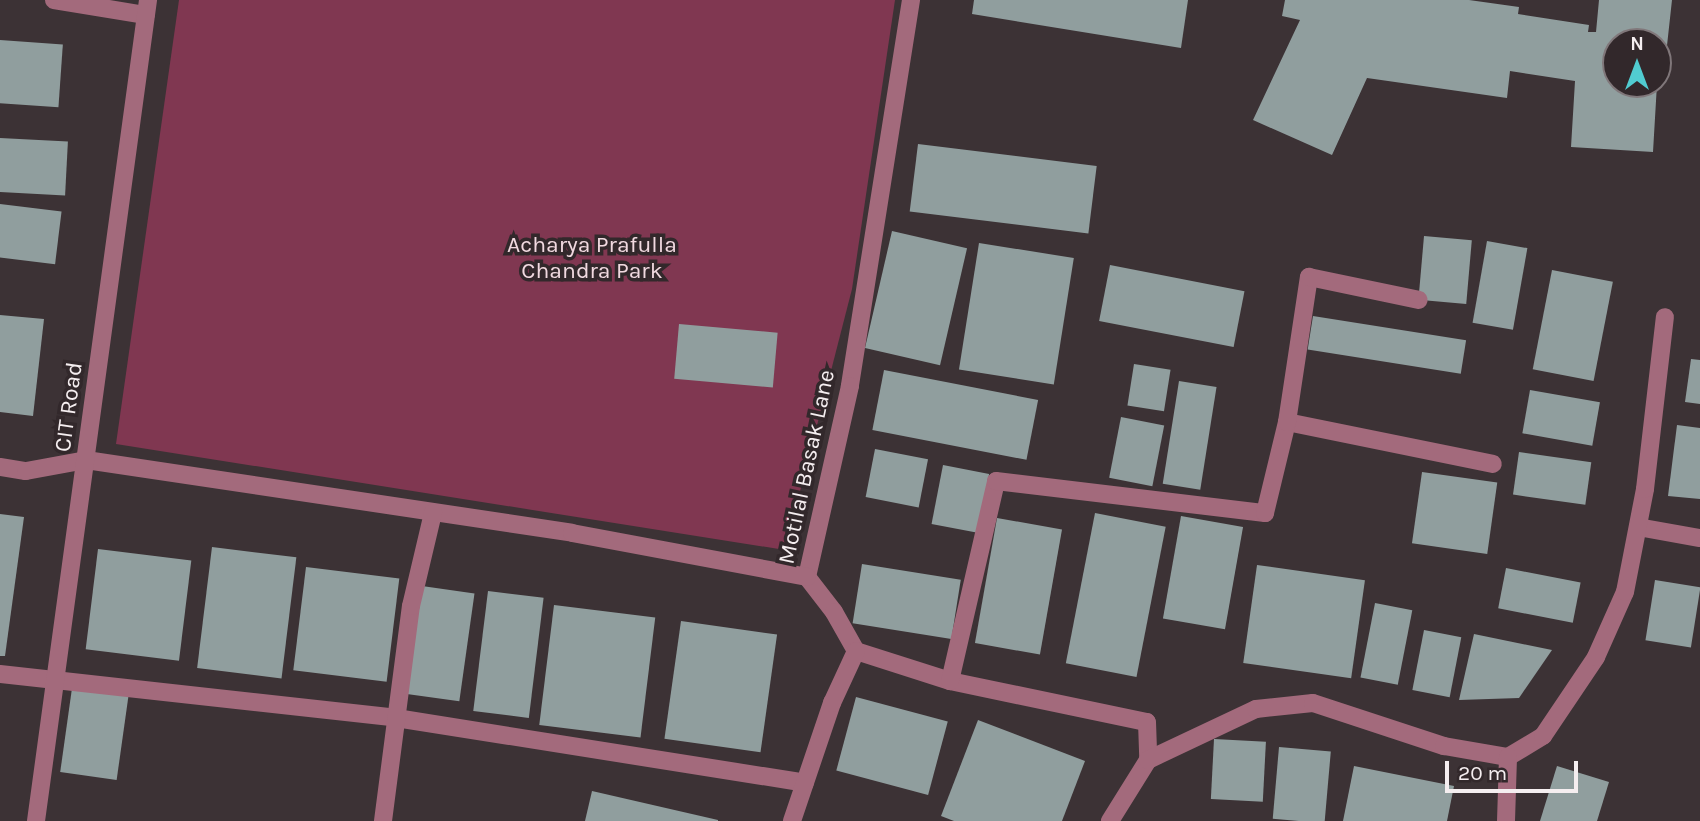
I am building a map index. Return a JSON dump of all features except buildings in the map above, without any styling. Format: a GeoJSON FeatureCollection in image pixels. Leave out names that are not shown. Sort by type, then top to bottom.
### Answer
{"type":"FeatureCollection","features":[{"type":"Feature","properties":{"kind":"street"},"geometry":{"type":"LineString","coordinates":[[54,0],[147,8]]}},
{"type":"Feature","properties":{"kind":"street","name":"Motilal Basak Lane"},"geometry":{"type":"LineString","coordinates":[[856,651],[834,612],[807,577],[850,386],[911,0]]}},
{"type":"Feature","properties":{"kind":"street","name":"CIT Road"},"geometry":{"type":"LineString","coordinates":[[36,821],[147,8]]}},
{"type":"Feature","properties":{"kind":"street"},"geometry":{"type":"LineString","coordinates":[[950,681],[996,481],[1265,513],[1287,422],[1309,277],[1419,300]]}},
{"type":"Feature","properties":{"kind":"street"},"geometry":{"type":"LineString","coordinates":[[1110,821],[1148,760],[1256,709],[1313,703],[1444,746],[1508,757],[1543,736],[1596,657],[1625,592],[1638,527],[1665,317]]}},
{"type":"Feature","properties":{"kind":"street"},"geometry":{"type":"LineString","coordinates":[[1287,422],[1493,464]]}},
{"type":"Feature","properties":{"kind":"street"},"geometry":{"type":"LineString","coordinates":[[0,467],[26,471],[86,460],[572,533],[807,577]]}},
{"type":"Feature","properties":{"kind":"street"},"geometry":{"type":"LineString","coordinates":[[383,821],[411,607],[433,513]]}},
{"type":"Feature","properties":{"kind":"street"},"geometry":{"type":"LineString","coordinates":[[1638,527],[1700,538]]}},
{"type":"Feature","properties":{"kind":"street"},"geometry":{"type":"LineString","coordinates":[[792,821],[832,703],[856,651],[950,681],[1146,722],[1148,760]]}},
{"type":"Feature","properties":{"kind":"street"},"geometry":{"type":"LineString","coordinates":[[0,674],[396,718],[805,783]]}},
{"type":"Feature","properties":{"kind":"street"},"geometry":{"type":"LineString","coordinates":[[1506,821],[1508,757]]}},
{"type":"Feature","properties":{"kind":"green space","name":"Acharya Prafulla Chandra Park"},"geometry":{"type":"Polygon","coordinates":[[[179,0],[895,0],[852,289],[785,550],[116,444],[179,0]]]}}]}
